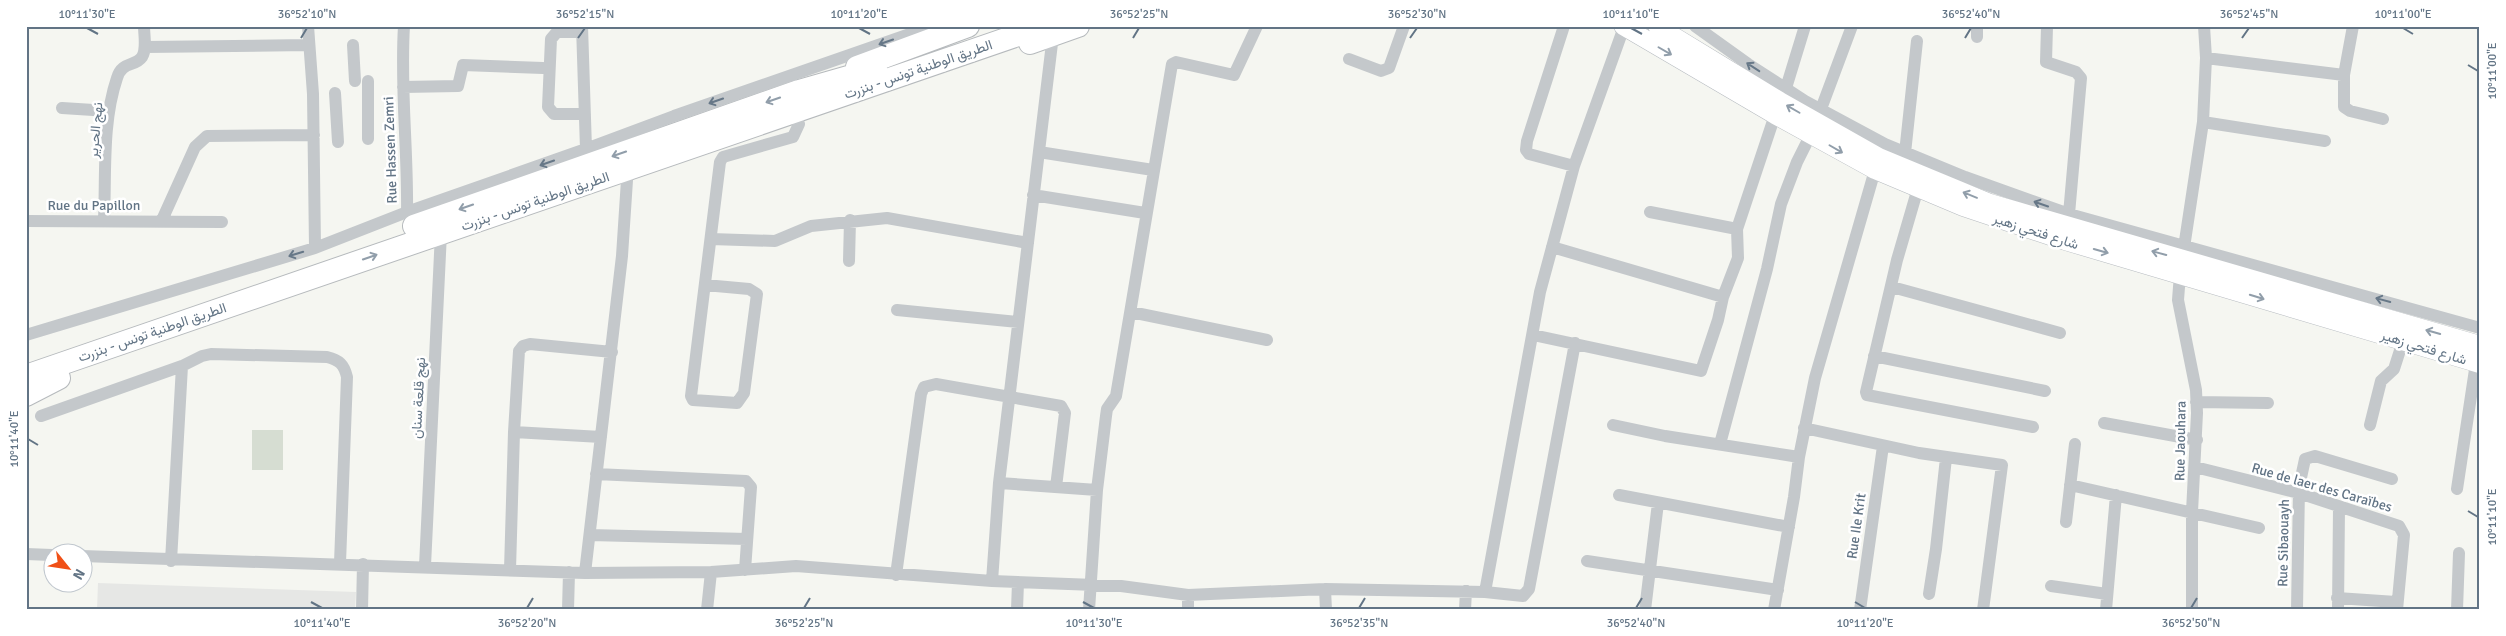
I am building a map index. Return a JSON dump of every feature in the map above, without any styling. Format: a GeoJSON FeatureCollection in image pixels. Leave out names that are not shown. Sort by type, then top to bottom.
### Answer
{"type":"FeatureCollection","features":[{"type":"Feature","properties":{"kind":"highway"},"geometry":{"type":"LineString","coordinates":[[799,91],[900,50],[968,26]]}},
{"type":"Feature","properties":{"kind":"highway","name":"الطريق الوطنية تونس - بنزرت"},"geometry":{"type":"LineString","coordinates":[[26,360],[799,91],[892,64],[1002,26]]}},
{"type":"Feature","properties":{"kind":"highway"},"geometry":{"type":"LineString","coordinates":[[485,218],[589,192],[627,180],[898,92],[1049,30],[1078,26]]}},
{"type":"Feature","properties":{"kind":"highway","name":"الطريق الوطنية تونس - بنزرت"},"geometry":{"type":"LineString","coordinates":[[26,376],[441,232],[1049,30]]}},
{"type":"Feature","properties":{"kind":"highway"},"geometry":{"type":"LineString","coordinates":[[26,383],[165,333],[202,314]]}},
{"type":"Feature","properties":{"kind":"highway"},"geometry":{"type":"LineString","coordinates":[[26,395],[109,354]]}},
{"type":"Feature","properties":{"kind":"street"},"geometry":{"type":"LineString","coordinates":[[144,26],[145,47],[309,45]]}},
{"type":"Feature","properties":{"kind":"street"},"geometry":{"type":"LineString","coordinates":[[308,26],[314,135],[315,248]]}},
{"type":"Feature","properties":{"kind":"street","name":"Rue Hassen Zemri"},"geometry":{"type":"LineString","coordinates":[[404,26],[404,87],[408,152],[407,212]]}},
{"type":"Feature","properties":{"kind":"street"},"geometry":{"type":"LineString","coordinates":[[26,335],[315,248],[407,212],[586,150],[674,116],[933,26]]}},
{"type":"Feature","properties":{"kind":"street"},"geometry":{"type":"LineString","coordinates":[[1089,610],[1089,585],[1097,490],[1107,410],[1116,398],[1131,312],[1145,212],[1172,64],[1176,62],[1234,74],[1238,70],[1257,26]]}},
{"type":"Feature","properties":{"kind":"street"},"geometry":{"type":"LineString","coordinates":[[1349,59],[1382,70],[1389,68],[1404,26]]}},
{"type":"Feature","properties":{"kind":"street"},"geometry":{"type":"LineString","coordinates":[[1564,26],[1527,141],[1526,150],[1529,154],[1574,166]]}},
{"type":"Feature","properties":{"kind":"street","name":"شارع فتحي زهير"},"geometry":{"type":"LineString","coordinates":[[1657,26],[1815,122],[1879,157],[1922,176],[2024,214],[2480,345]]}},
{"type":"Feature","properties":{"kind":"street"},"geometry":{"type":"LineString","coordinates":[[1695,26],[1710,31],[1786,88],[1821,109],[1905,153],[2069,214],[2182,260],[2480,328]]}},
{"type":"Feature","properties":{"kind":"street"},"geometry":{"type":"LineString","coordinates":[[1786,88],[1805,26]]}},
{"type":"Feature","properties":{"kind":"street"},"geometry":{"type":"LineString","coordinates":[[1821,109],[1852,26]]}},
{"type":"Feature","properties":{"kind":"street"},"geometry":{"type":"LineString","coordinates":[[2047,26],[2046,62],[2076,72],[2082,78],[2069,214]]}},
{"type":"Feature","properties":{"kind":"street","name":"Rue Jaouhara"},"geometry":{"type":"LineString","coordinates":[[2192,609],[2192,512],[2196,467],[2196,402],[2179,310],[2182,260],[2203,122],[2206,58],[2204,26]]}},
{"type":"Feature","properties":{"kind":"street"},"geometry":{"type":"LineString","coordinates":[[2353,26],[2344,75],[2344,107],[2350,111],[2382,119]]}},
{"type":"Feature","properties":{"kind":"street"},"geometry":{"type":"LineString","coordinates":[[1485,592],[1533,335],[1552,247],[1574,166],[1624,27]]}},
{"type":"Feature","properties":{"kind":"street","name":"شارع فتحي زهير"},"geometry":{"type":"LineString","coordinates":[[1624,27],[1775,116],[1875,170],[1999,220],[2182,260],[2403,341],[2478,363]]}},
{"type":"Feature","properties":{"kind":"street"},"geometry":{"type":"LineString","coordinates":[[585,114],[554,114],[548,108],[551,39],[556,32],[582,29],[585,114],[586,150]]}},
{"type":"Feature","properties":{"kind":"street"},"geometry":{"type":"LineString","coordinates":[[992,581],[999,482],[1039,152],[1049,30]]}},
{"type":"Feature","properties":{"kind":"street"},"geometry":{"type":"LineString","coordinates":[[1704,55],[1710,31]]}},
{"type":"Feature","properties":{"kind":"street"},"geometry":{"type":"LineString","coordinates":[[1905,153],[1917,41]]}},
{"type":"Feature","properties":{"kind":"street"},"geometry":{"type":"LineString","coordinates":[[353,45],[355,81]]}},
{"type":"Feature","properties":{"kind":"street","name":"نهج الحرير"},"geometry":{"type":"LineString","coordinates":[[104,220],[109,111],[120,70],[142,57],[145,47]]}},
{"type":"Feature","properties":{"kind":"street"},"geometry":{"type":"LineString","coordinates":[[2206,58],[2344,75]]}},
{"type":"Feature","properties":{"kind":"street"},"geometry":{"type":"LineString","coordinates":[[404,87],[458,86],[463,65],[543,68]]}},
{"type":"Feature","properties":{"kind":"street"},"geometry":{"type":"LineString","coordinates":[[368,80],[368,139]]}},
{"type":"Feature","properties":{"kind":"street"},"geometry":{"type":"LineString","coordinates":[[335,93],[338,142]]}},
{"type":"Feature","properties":{"kind":"street"},"geometry":{"type":"LineString","coordinates":[[62,108],[109,111]]}},
{"type":"Feature","properties":{"kind":"street"},"geometry":{"type":"LineString","coordinates":[[1533,335],[1701,371],[1723,297],[1738,258],[1737,229],[1775,116]]}},
{"type":"Feature","properties":{"kind":"street"},"geometry":{"type":"LineString","coordinates":[[2203,122],[2325,141]]}},
{"type":"Feature","properties":{"kind":"street"},"geometry":{"type":"LineString","coordinates":[[705,285],[749,289],[757,294],[744,393],[737,403],[694,400],[691,398],[710,239],[722,158],[793,137],[799,124]]}},
{"type":"Feature","properties":{"kind":"street"},"geometry":{"type":"LineString","coordinates":[[1720,444],[1767,269],[1781,204],[1797,162],[1811,134]]}},
{"type":"Feature","properties":{"kind":"street"},"geometry":{"type":"LineString","coordinates":[[162,220],[195,146],[207,136],[314,135]]}},
{"type":"Feature","properties":{"kind":"street"},"geometry":{"type":"LineString","coordinates":[[1039,152],[1153,170]]}},
{"type":"Feature","properties":{"kind":"street"},"geometry":{"type":"LineString","coordinates":[[1774,610],[1804,428],[1828,328],[1875,170]]}},
{"type":"Feature","properties":{"kind":"street"},"geometry":{"type":"LineString","coordinates":[[586,572],[623,247],[627,180]]}},
{"type":"Feature","properties":{"kind":"street"},"geometry":{"type":"LineString","coordinates":[[1918,188],[1874,356],[1867,395],[2033,427]]}},
{"type":"Feature","properties":{"kind":"street"},"geometry":{"type":"LineString","coordinates":[[1033,195],[1145,212]]}},
{"type":"Feature","properties":{"kind":"street"},"geometry":{"type":"LineString","coordinates":[[1650,212],[1737,229]]}},
{"type":"Feature","properties":{"kind":"street"},"geometry":{"type":"LineString","coordinates":[[710,239],[775,241],[811,226],[850,220],[892,219],[1028,243]]}},
{"type":"Feature","properties":{"kind":"street","name":"Rue du Papillon"},"geometry":{"type":"LineString","coordinates":[[26,221],[162,220],[222,222]]}},
{"type":"Feature","properties":{"kind":"street"},"geometry":{"type":"LineString","coordinates":[[849,261],[850,220]]}},
{"type":"Feature","properties":{"kind":"street","name":"نهج قلعة سنان"},"geometry":{"type":"LineString","coordinates":[[425,566],[441,232]]}},
{"type":"Feature","properties":{"kind":"street"},"geometry":{"type":"LineString","coordinates":[[1552,247],[1723,297]]}},
{"type":"Feature","properties":{"kind":"street"},"geometry":{"type":"LineString","coordinates":[[1892,287],[2060,333]]}},
{"type":"Feature","properties":{"kind":"street"},"geometry":{"type":"LineString","coordinates":[[897,310],[1018,322]]}},
{"type":"Feature","properties":{"kind":"street"},"geometry":{"type":"LineString","coordinates":[[1131,312],[1267,340]]}},
{"type":"Feature","properties":{"kind":"street"},"geometry":{"type":"LineString","coordinates":[[2370,425],[2381,381],[2394,369],[2403,341]]}},
{"type":"Feature","properties":{"kind":"street"},"geometry":{"type":"LineString","coordinates":[[92,557],[171,561],[340,563],[569,572],[711,572],[796,566],[992,581],[1121,586],[1188,595],[1325,590],[1485,592],[1517,597],[1524,596],[1529,589],[1575,343]]}},
{"type":"Feature","properties":{"kind":"street"},"geometry":{"type":"LineString","coordinates":[[510,570],[518,358],[523,346],[530,344],[612,352]]}},
{"type":"Feature","properties":{"kind":"street"},"geometry":{"type":"LineString","coordinates":[[41,416],[211,354],[327,357],[336,359],[344,366],[346,377],[340,563]]}},
{"type":"Feature","properties":{"kind":"street"},"geometry":{"type":"LineString","coordinates":[[1874,356],[2045,391]]}},
{"type":"Feature","properties":{"kind":"street"},"geometry":{"type":"LineString","coordinates":[[2457,489],[2478,363]]}},
{"type":"Feature","properties":{"kind":"street"},"geometry":{"type":"LineString","coordinates":[[171,561],[182,366]]}},
{"type":"Feature","properties":{"kind":"street"},"geometry":{"type":"LineString","coordinates":[[896,575],[922,390],[928,385],[936,384],[1056,404],[1064,409],[1056,487]]}},
{"type":"Feature","properties":{"kind":"street"},"geometry":{"type":"LineString","coordinates":[[2196,402],[2268,403]]}},
{"type":"Feature","properties":{"kind":"street"},"geometry":{"type":"LineString","coordinates":[[2104,423],[2196,440]]}},
{"type":"Feature","properties":{"kind":"street"},"geometry":{"type":"LineString","coordinates":[[1613,425],[1799,457]]}},
{"type":"Feature","properties":{"kind":"street"},"geometry":{"type":"LineString","coordinates":[[1804,428],[1946,458],[1999,463],[2003,469],[1983,610]]}},
{"type":"Feature","properties":{"kind":"street"},"geometry":{"type":"LineString","coordinates":[[514,432],[601,437]]}},
{"type":"Feature","properties":{"kind":"street"},"geometry":{"type":"LineString","coordinates":[[2066,522],[2075,444]]}},
{"type":"Feature","properties":{"kind":"street","name":"Rue Ile Krit"},"geometry":{"type":"LineString","coordinates":[[1860,610],[1883,446]]}},
{"type":"Feature","properties":{"kind":"street","name":"Rue Sibaouayh"},"geometry":{"type":"LineString","coordinates":[[2297,610],[2299,493],[2303,463],[2308,456],[2315,456],[2392,479]]}},
{"type":"Feature","properties":{"kind":"street"},"geometry":{"type":"LineString","coordinates":[[1928,594],[1936,549],[1946,458]]}},
{"type":"Feature","properties":{"kind":"street","name":"Rue de laer des Caraïbes"},"geometry":{"type":"LineString","coordinates":[[2196,467],[2299,493],[2339,508],[2395,524],[2402,528],[2404,535],[2396,606]]}},
{"type":"Feature","properties":{"kind":"street"},"geometry":{"type":"LineString","coordinates":[[596,474],[746,481],[751,487],[745,570]]}},
{"type":"Feature","properties":{"kind":"street"},"geometry":{"type":"LineString","coordinates":[[999,482],[1097,490]]}},
{"type":"Feature","properties":{"kind":"street"},"geometry":{"type":"LineString","coordinates":[[2070,485],[2260,528]]}},
{"type":"Feature","properties":{"kind":"street"},"geometry":{"type":"LineString","coordinates":[[2106,610],[2116,494]]}},
{"type":"Feature","properties":{"kind":"street"},"geometry":{"type":"LineString","coordinates":[[1619,495],[1789,527]]}},
{"type":"Feature","properties":{"kind":"street"},"geometry":{"type":"LineString","coordinates":[[1645,610],[1658,503]]}},
{"type":"Feature","properties":{"kind":"street"},"geometry":{"type":"LineString","coordinates":[[2339,508],[2338,604],[2396,606]]}},
{"type":"Feature","properties":{"kind":"street"},"geometry":{"type":"LineString","coordinates":[[590,535],[746,539]]}},
{"type":"Feature","properties":{"kind":"street"},"geometry":{"type":"LineString","coordinates":[[2457,610],[2459,553]]}},
{"type":"Feature","properties":{"kind":"street"},"geometry":{"type":"LineString","coordinates":[[26,554],[42,555]]}},
{"type":"Feature","properties":{"kind":"street"},"geometry":{"type":"LineString","coordinates":[[1588,561],[1778,590]]}},
{"type":"Feature","properties":{"kind":"street"},"geometry":{"type":"LineString","coordinates":[[362,610],[363,564]]}},
{"type":"Feature","properties":{"kind":"street"},"geometry":{"type":"LineString","coordinates":[[568,610],[569,572]]}},
{"type":"Feature","properties":{"kind":"street"},"geometry":{"type":"LineString","coordinates":[[707,610],[711,572]]}},
{"type":"Feature","properties":{"kind":"street"},"geometry":{"type":"LineString","coordinates":[[1017,610],[1018,582]]}},
{"type":"Feature","properties":{"kind":"street"},"geometry":{"type":"LineString","coordinates":[[2050,586],[2107,594]]}},
{"type":"Feature","properties":{"kind":"street"},"geometry":{"type":"LineString","coordinates":[[1325,590],[1326,610]]}},
{"type":"Feature","properties":{"kind":"street"},"geometry":{"type":"LineString","coordinates":[[1465,610],[1466,592]]}},
{"type":"Feature","properties":{"kind":"street"},"geometry":{"type":"LineString","coordinates":[[1188,595],[1188,610]]}},
{"type":"Feature","properties":{"kind":"street"},"geometry":{"type":"LineString","coordinates":[[2192,609],[2202,610]]}},
{"type":"Feature","properties":{"kind":"shaded area"},"geometry":{"type":"Polygon","coordinates":[[[252,430],[283,430],[283,470],[252,470],[252,430]]]}},
{"type":"Feature","properties":{"kind":"shaded area"},"geometry":{"type":"Polygon","coordinates":[[[98,583],[356,592],[355,610],[97,610],[98,583]]]}}]}
